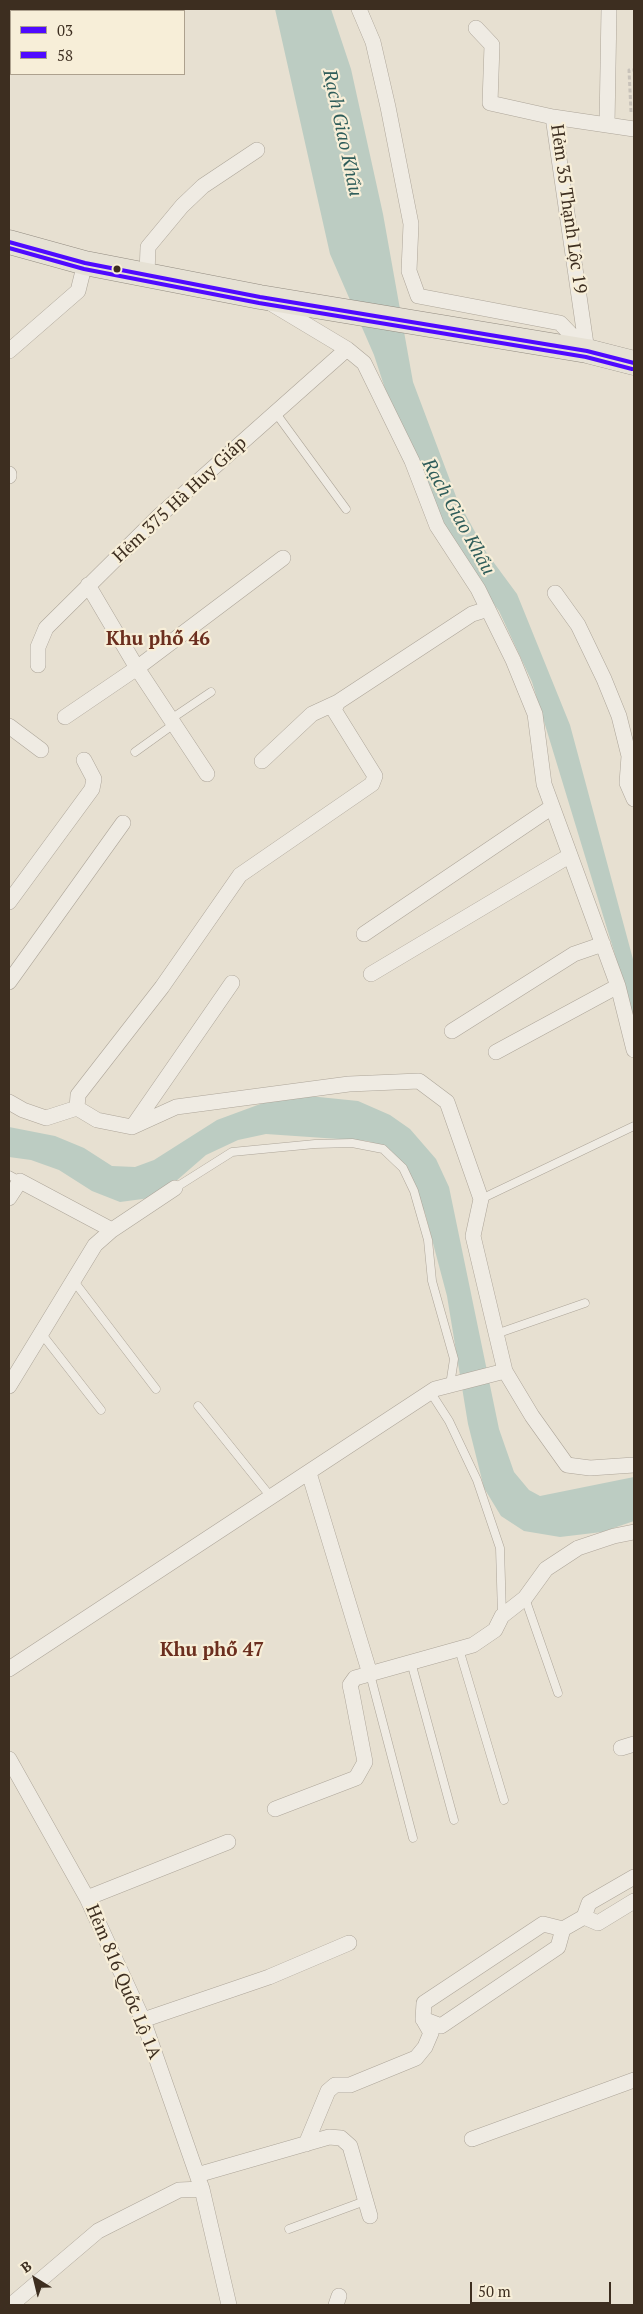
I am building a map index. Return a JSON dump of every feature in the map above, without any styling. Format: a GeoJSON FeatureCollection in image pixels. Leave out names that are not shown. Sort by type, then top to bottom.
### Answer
{"type":"FeatureCollection","features":[{"type":"Feature","properties":{"kind":"main road"},"geometry":{"type":"LineString","coordinates":[[9,242],[85,263],[260,297],[588,351],[634,363]]}},
{"type":"Feature","properties":{"kind":"street"},"geometry":{"type":"LineString","coordinates":[[358,9],[373,42],[388,107],[411,224],[409,271],[418,296],[560,323],[588,351]]}},
{"type":"Feature","properties":{"kind":"street"},"geometry":{"type":"LineString","coordinates":[[607,124],[610,9]]}},
{"type":"Feature","properties":{"kind":"street"},"geometry":{"type":"LineString","coordinates":[[476,28],[492,45],[490,103],[553,116]]}},
{"type":"Feature","properties":{"kind":"street","name":"Hẻm 35 Thạnh Lộc 19"},"geometry":{"type":"LineString","coordinates":[[588,351],[553,116],[633,128]]}},
{"type":"Feature","properties":{"kind":"street"},"geometry":{"type":"LineString","coordinates":[[147,274],[148,247],[182,206],[203,186],[257,150]]}},
{"type":"Feature","properties":{"kind":"street"},"geometry":{"type":"LineString","coordinates":[[9,351],[78,291],[85,263]]}},
{"type":"Feature","properties":{"kind":"street"},"geometry":{"type":"LineString","coordinates":[[260,297],[346,349],[364,363],[412,461],[437,526],[488,609],[513,660],[535,714],[544,784],[618,986],[634,1050]]}},
{"type":"Feature","properties":{"kind":"street","name":"Hẻm 375 Hà Huy Giáp"},"geometry":{"type":"LineString","coordinates":[[38,665],[38,647],[46,628],[160,516],[346,349]]}},
{"type":"Feature","properties":{"kind":"street"},"geometry":{"type":"LineString","coordinates":[[65,717],[137,668],[283,558]]}},
{"type":"Feature","properties":{"kind":"street"},"geometry":{"type":"LineString","coordinates":[[88,586],[137,668],[207,774]]}},
{"type":"Feature","properties":{"kind":"street"},"geometry":{"type":"LineString","coordinates":[[555,593],[578,626],[604,679],[619,716],[629,756],[627,783],[634,799]]}},
{"type":"Feature","properties":{"kind":"street"},"geometry":{"type":"LineString","coordinates":[[262,761],[312,714],[338,702],[472,614],[488,609]]}},
{"type":"Feature","properties":{"kind":"street"},"geometry":{"type":"LineString","coordinates":[[77,1108],[78,1095],[162,987],[240,875],[372,784],[375,776],[334,710],[338,702]]}},
{"type":"Feature","properties":{"kind":"street"},"geometry":{"type":"LineString","coordinates":[[9,726],[41,750]]}},
{"type":"Feature","properties":{"kind":"street"},"geometry":{"type":"LineString","coordinates":[[9,902],[92,789],[94,778],[84,760]]}},
{"type":"Feature","properties":{"kind":"street"},"geometry":{"type":"LineString","coordinates":[[364,934],[552,807]]}},
{"type":"Feature","properties":{"kind":"street"},"geometry":{"type":"LineString","coordinates":[[9,982],[123,823]]}},
{"type":"Feature","properties":{"kind":"street"},"geometry":{"type":"LineString","coordinates":[[371,974],[569,856]]}},
{"type":"Feature","properties":{"kind":"street"},"geometry":{"type":"LineString","coordinates":[[452,1031],[574,954],[603,944]]}},
{"type":"Feature","properties":{"kind":"street"},"geometry":{"type":"LineString","coordinates":[[132,1128],[232,983]]}},
{"type":"Feature","properties":{"kind":"street"},"geometry":{"type":"LineString","coordinates":[[496,1052],[618,986]]}},
{"type":"Feature","properties":{"kind":"street"},"geometry":{"type":"LineString","coordinates":[[9,1102],[23,1110],[46,1118],[77,1108],[97,1120],[132,1128],[176,1107],[349,1084],[419,1081],[447,1102],[481,1199],[473,1236],[496,1334],[502,1371],[567,1465],[590,1468],[634,1465]]}},
{"type":"Feature","properties":{"kind":"street"},"geometry":{"type":"LineString","coordinates":[[9,1198],[14,1178],[112,1230]]}},
{"type":"Feature","properties":{"kind":"street"},"geometry":{"type":"LineString","coordinates":[[9,1386],[94,1245],[112,1230],[176,1188]]}},
{"type":"Feature","properties":{"kind":"street"},"geometry":{"type":"LineString","coordinates":[[9,1670],[431,1392],[502,1371]]}},
{"type":"Feature","properties":{"kind":"street"},"geometry":{"type":"LineString","coordinates":[[309,1473],[370,1674]]}},
{"type":"Feature","properties":{"kind":"street"},"geometry":{"type":"LineString","coordinates":[[275,1809],[356,1778],[365,1762],[350,1685],[355,1678],[473,1645],[496,1630],[502,1616],[525,1598],[546,1569],[578,1548],[614,1536],[634,1532]]}},
{"type":"Feature","properties":{"kind":"street","name":"Hẻm 816 Quốc Lộ 1A"},"geometry":{"type":"LineString","coordinates":[[9,1759],[87,1898],[143,2020],[200,2182],[229,2305]]}},
{"type":"Feature","properties":{"kind":"street"},"geometry":{"type":"LineString","coordinates":[[87,1898],[228,1842]]}},
{"type":"Feature","properties":{"kind":"street"},"geometry":{"type":"LineString","coordinates":[[306,2144],[328,2091],[335,2085],[350,2085],[416,2058],[425,2047],[430,2033],[423,2019],[424,2002],[543,1924],[563,1929],[584,1917],[589,1903],[634,1876]]}},
{"type":"Feature","properties":{"kind":"street"},"geometry":{"type":"LineString","coordinates":[[584,1917],[598,1923],[634,1902]]}},
{"type":"Feature","properties":{"kind":"street"},"geometry":{"type":"LineString","coordinates":[[423,2019],[440,2026],[558,1947],[563,1929]]}},
{"type":"Feature","properties":{"kind":"street"},"geometry":{"type":"LineString","coordinates":[[143,2020],[269,1977],[349,1943]]}},
{"type":"Feature","properties":{"kind":"street"},"geometry":{"type":"LineString","coordinates":[[472,2138],[634,2080]]}},
{"type":"Feature","properties":{"kind":"street"},"geometry":{"type":"LineString","coordinates":[[11,2305],[98,2231],[179,2190],[329,2137],[341,2138],[350,2146],[368,2209]]}},
{"type":"Feature","properties":{"kind":"lane"},"geometry":{"type":"LineString","coordinates":[[276,412],[346,508]]}},
{"type":"Feature","properties":{"kind":"lane"},"geometry":{"type":"LineString","coordinates":[[135,752],[210,692]]}},
{"type":"Feature","properties":{"kind":"lane"},"geometry":{"type":"LineString","coordinates":[[481,1199],[634,1126]]}},
{"type":"Feature","properties":{"kind":"lane"},"geometry":{"type":"LineString","coordinates":[[176,1188],[232,1152],[315,1144],[352,1143],[384,1149],[403,1168],[414,1191],[426,1232],[432,1281],[454,1359],[450,1385]]}},
{"type":"Feature","properties":{"kind":"lane"},"geometry":{"type":"LineString","coordinates":[[73,1280],[156,1389]]}},
{"type":"Feature","properties":{"kind":"lane"},"geometry":{"type":"LineString","coordinates":[[496,1334],[585,1303]]}},
{"type":"Feature","properties":{"kind":"lane"},"geometry":{"type":"LineString","coordinates":[[41,1333],[101,1410]]}},
{"type":"Feature","properties":{"kind":"lane"},"geometry":{"type":"LineString","coordinates":[[431,1392],[448,1421],[477,1480],[500,1548],[502,1616]]}},
{"type":"Feature","properties":{"kind":"lane"},"geometry":{"type":"LineString","coordinates":[[198,1406],[271,1497]]}},
{"type":"Feature","properties":{"kind":"lane"},"geometry":{"type":"LineString","coordinates":[[525,1598],[558,1693]]}},
{"type":"Feature","properties":{"kind":"lane"},"geometry":{"type":"LineString","coordinates":[[459,1649],[504,1800]]}},
{"type":"Feature","properties":{"kind":"lane"},"geometry":{"type":"LineString","coordinates":[[411,1662],[454,1820]]}},
{"type":"Feature","properties":{"kind":"lane"},"geometry":{"type":"LineString","coordinates":[[370,1674],[413,1838]]}},
{"type":"Feature","properties":{"kind":"lane"},"geometry":{"type":"LineString","coordinates":[[289,2229],[368,2209]]}},
{"type":"Feature","properties":{"kind":"path"},"geometry":{"type":"LineString","coordinates":[[633,128],[629,70],[634,70]]}},
{"type":"Feature","properties":{"kind":"water","name":"Rạch Giao Khẩu"},"geometry":{"type":"Polygon","coordinates":[[[275,9],[331,9],[351,69],[383,214],[413,382],[457,499],[486,552],[517,594],[570,725],[634,963],[634,1039],[616,958],[532,682],[499,611],[452,548],[395,419],[374,355],[330,254],[275,9]]]}},
{"type":"Feature","properties":{"kind":"water"},"geometry":{"type":"Polygon","coordinates":[[[309,1096],[358,1101],[390,1115],[410,1129],[436,1159],[449,1187],[499,1429],[514,1472],[529,1490],[540,1496],[634,1477],[634,1521],[602,1532],[560,1537],[524,1531],[501,1516],[484,1488],[468,1424],[447,1296],[425,1213],[406,1167],[388,1149],[368,1141],[266,1134],[238,1140],[206,1155],[168,1188],[150,1198],[120,1202],[92,1191],[59,1170],[31,1160],[9,1157],[9,1127],[55,1136],[84,1148],[112,1166],[135,1167],[154,1160],[217,1120],[263,1103],[309,1096]]]}},
{"type":"Feature","properties":{"kind":"transit line","name":"03"},"geometry":{"type":"LineString","coordinates":[[9,242],[85,263],[260,297],[587,351],[634,363]]}},
{"type":"Feature","properties":{"kind":"transit line","name":"58"},"geometry":{"type":"LineString","coordinates":[[9,248],[84,269],[259,303],[586,357],[632,369]]}},
{"type":"Feature","properties":{"kind":"district","name":"Khu phố 46"},"geometry":{"type":"Point","coordinates":[158,640]}},
{"type":"Feature","properties":{"kind":"district","name":"Khu phố 47"},"geometry":{"type":"Point","coordinates":[212,1651]}}]}
